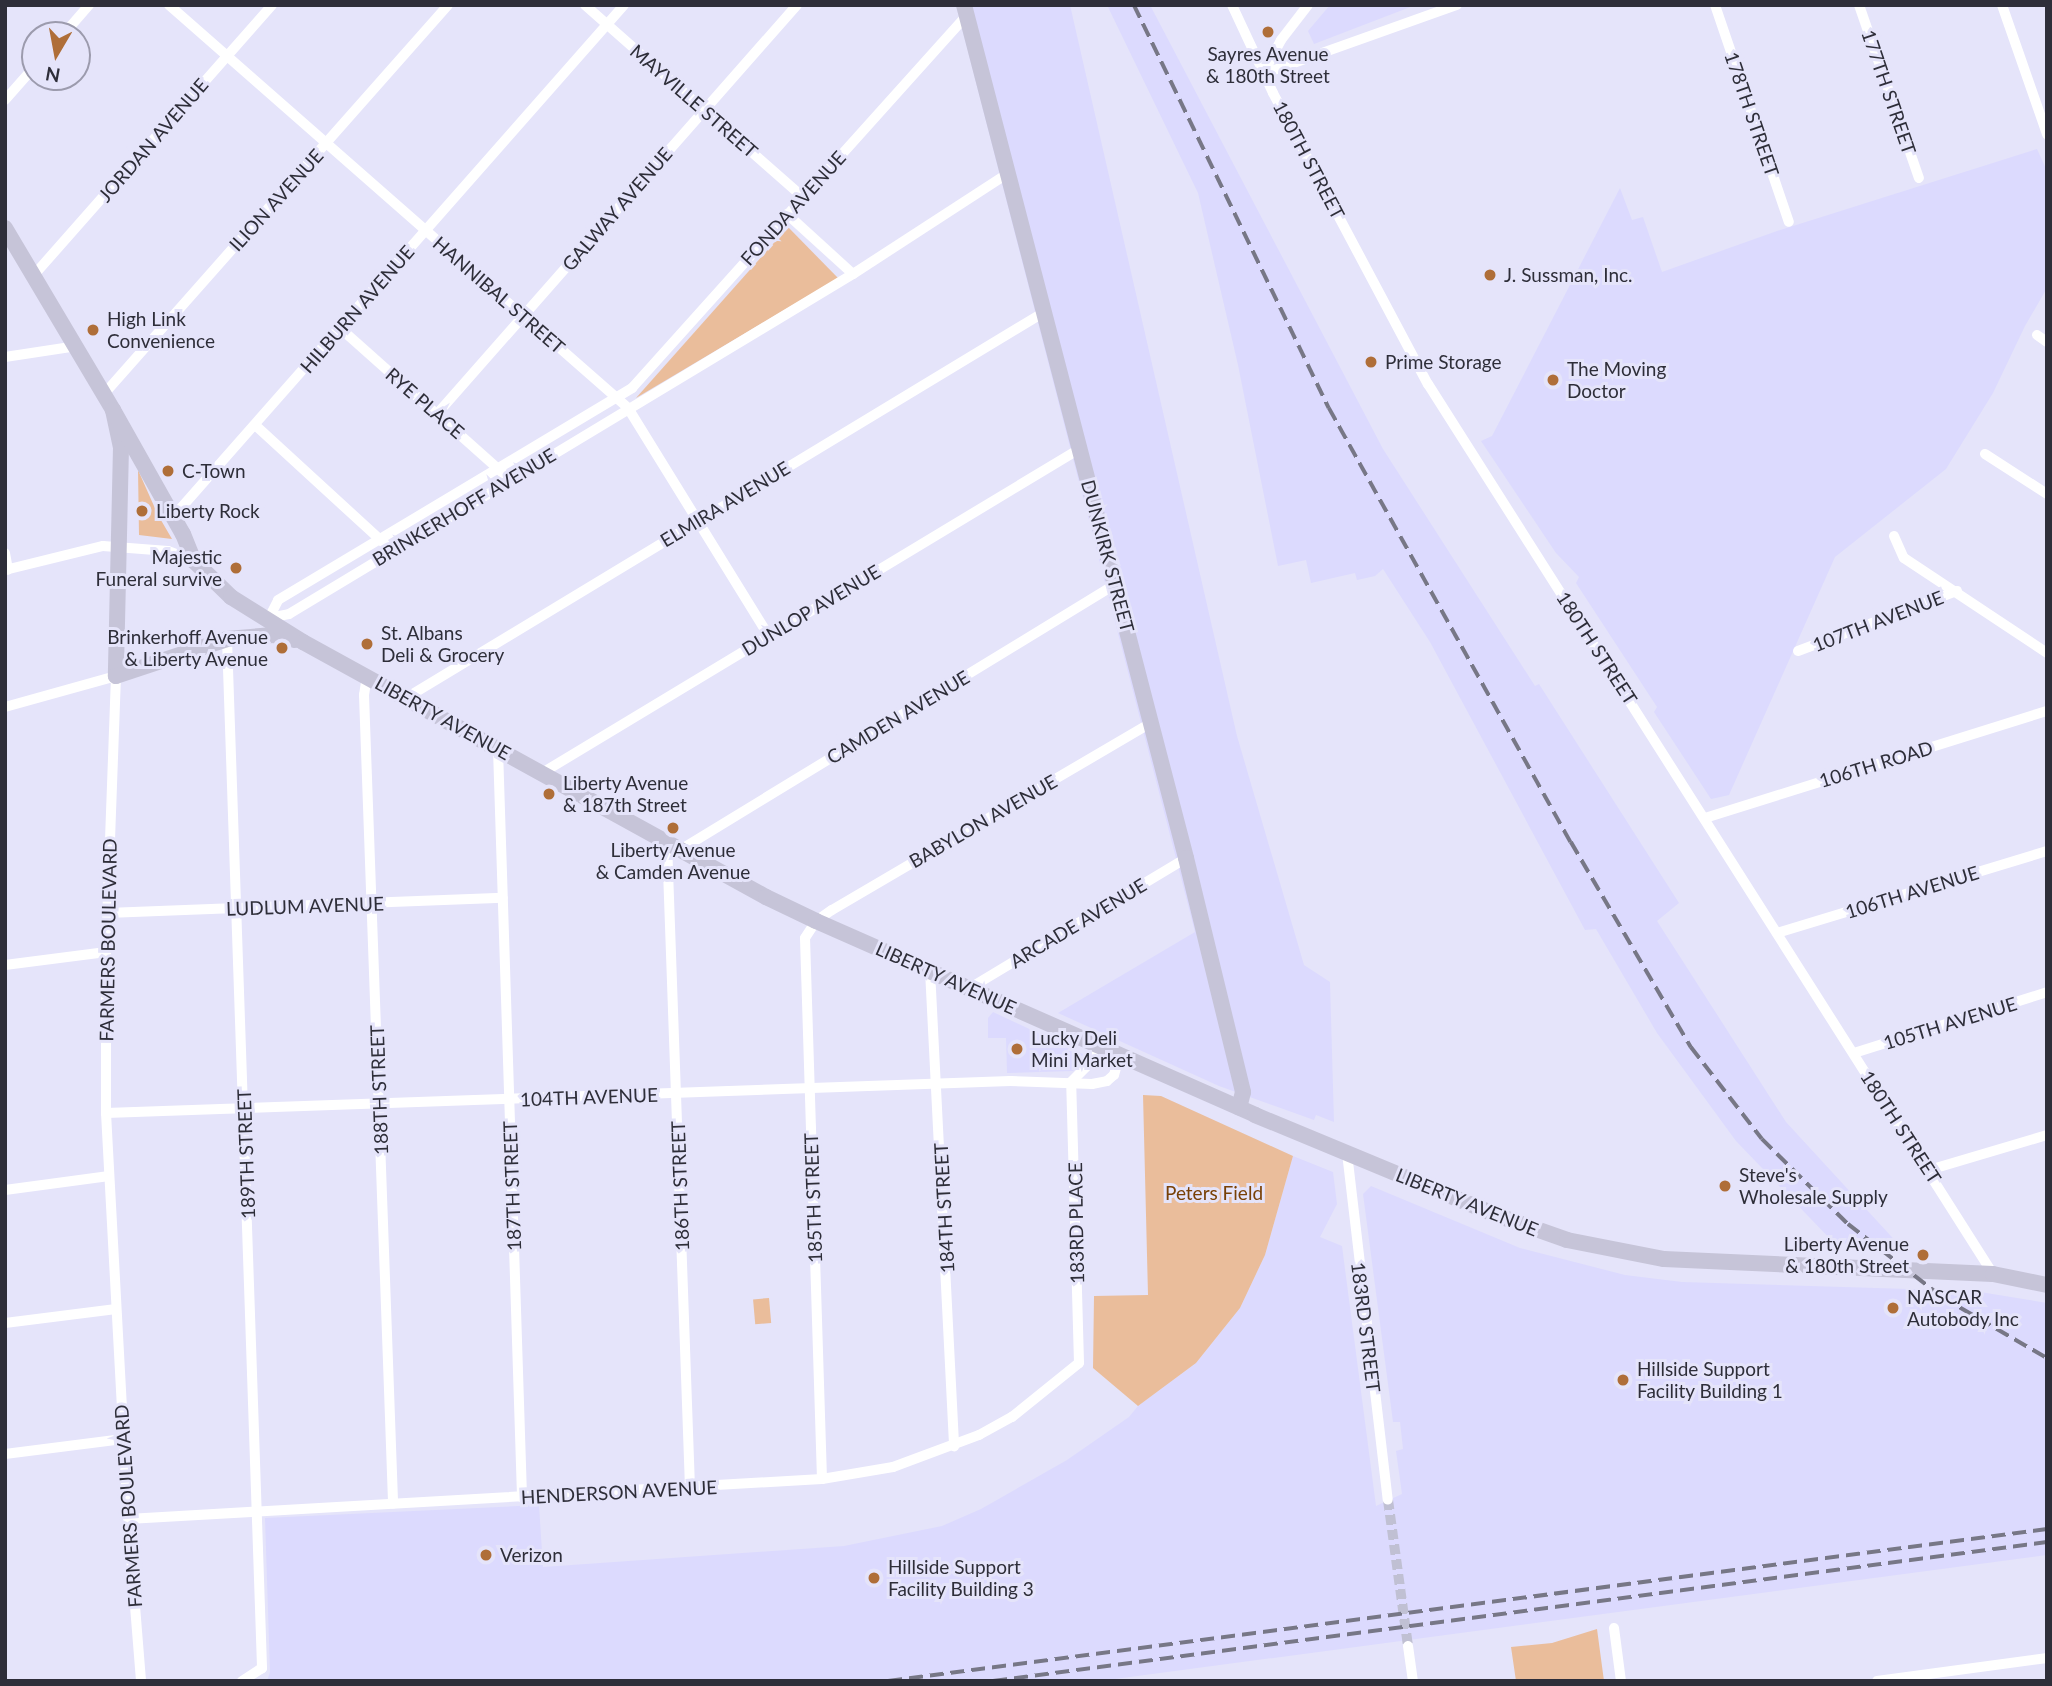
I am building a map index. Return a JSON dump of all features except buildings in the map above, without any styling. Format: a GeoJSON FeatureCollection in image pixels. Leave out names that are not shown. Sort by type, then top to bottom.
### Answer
{"type":"FeatureCollection","features":[{"type":"Feature","properties":{"kind":"main road","name":"DUNKIRK STREET"},"geometry":{"type":"LineString","coordinates":[[966,10],[1186,858],[1243,1092],[1239,1108]]}},
{"type":"Feature","properties":{"kind":"main road","name":"FARMERS BOULEVARD"},"geometry":{"type":"LineString","coordinates":[[5,228],[113,410],[121,447],[116,676]]}},
{"type":"Feature","properties":{"kind":"main road","name":"LIBERTY AVENUE"},"geometry":{"type":"LineString","coordinates":[[113,410],[173,517],[194,561],[231,597],[269,618],[303,642],[816,921],[1097,1047],[1517,1223],[1615,1251],[1687,1260],[1993,1274],[2047,1285]]}},
{"type":"Feature","properties":{"kind":"main road"},"geometry":{"type":"LineString","coordinates":[[116,676],[227,639],[273,635],[303,642]]}},
{"type":"Feature","properties":{"kind":"street"},"geometry":{"type":"LineString","coordinates":[[75,21],[89,5]]}},
{"type":"Feature","properties":{"kind":"street","name":"HANNIBAL STREET"},"geometry":{"type":"LineString","coordinates":[[169,5],[628,408],[768,635]]}},
{"type":"Feature","properties":{"kind":"street","name":"JORDAN AVENUE"},"geometry":{"type":"LineString","coordinates":[[34,275],[272,5]]}},
{"type":"Feature","properties":{"kind":"street","name":"ILION AVENUE"},"geometry":{"type":"LineString","coordinates":[[104,394],[448,5]]}},
{"type":"Feature","properties":{"kind":"street","name":"MAYVILLE STREET"},"geometry":{"type":"LineString","coordinates":[[585,5],[803,197]]}},
{"type":"Feature","properties":{"kind":"street","name":"HILBURN AVENUE"},"geometry":{"type":"LineString","coordinates":[[173,517],[624,5]]}},
{"type":"Feature","properties":{"kind":"street","name":"GALWAY AVENUE"},"geometry":{"type":"LineString","coordinates":[[438,414],[797,5]]}},
{"type":"Feature","properties":{"kind":"street","name":"180TH STREET"},"geometry":{"type":"LineString","coordinates":[[1232,5],[1263,74],[1428,384],[1993,1274]]}},
{"type":"Feature","properties":{"kind":"street"},"geometry":{"type":"LineString","coordinates":[[1263,74],[1281,40],[1307,5]]}},
{"type":"Feature","properties":{"kind":"street"},"geometry":{"type":"LineString","coordinates":[[1263,74],[1431,10],[1457,5]]}},
{"type":"Feature","properties":{"kind":"street","name":"178TH STREET"},"geometry":{"type":"LineString","coordinates":[[1715,5],[1788,222]]}},
{"type":"Feature","properties":{"kind":"street","name":"177TH STREET"},"geometry":{"type":"LineString","coordinates":[[1859,5],[1919,178]]}},
{"type":"Feature","properties":{"kind":"street"},"geometry":{"type":"LineString","coordinates":[[2002,5],[2047,134]]}},
{"type":"Feature","properties":{"kind":"street","name":"FONDA AVENUE"},"geometry":{"type":"LineString","coordinates":[[616,398],[632,388],[966,10]]}},
{"type":"Feature","properties":{"kind":"street"},"geometry":{"type":"LineString","coordinates":[[5,100],[21,82]]}},
{"type":"Feature","properties":{"kind":"street","name":"BRINKERHOFF AVENUE"},"geometry":{"type":"LineString","coordinates":[[269,618],[289,614],[853,274],[1010,172]]}},
{"type":"Feature","properties":{"kind":"street"},"geometry":{"type":"LineString","coordinates":[[787,214],[853,274]]}},
{"type":"Feature","properties":{"kind":"street","name":"ELMIRA AVENUE"},"geometry":{"type":"LineString","coordinates":[[406,698],[1046,311]]}},
{"type":"Feature","properties":{"kind":"street","name":"RYE PLACE"},"geometry":{"type":"LineString","coordinates":[[340,328],[509,480]]}},
{"type":"Feature","properties":{"kind":"street"},"geometry":{"type":"LineString","coordinates":[[5,357],[77,346]]}},
{"type":"Feature","properties":{"kind":"street","name":"BRINKERHOFF AVENUE"},"geometry":{"type":"LineString","coordinates":[[269,618],[278,600],[616,398]]}},
{"type":"Feature","properties":{"kind":"street"},"geometry":{"type":"LineString","coordinates":[[255,425],[381,538],[391,551]]}},
{"type":"Feature","properties":{"kind":"street","name":"DUNLOP AVENUE"},"geometry":{"type":"LineString","coordinates":[[542,773],[1081,449]]}},
{"type":"Feature","properties":{"kind":"street"},"geometry":{"type":"LineString","coordinates":[[1986,454],[2047,494]]}},
{"type":"Feature","properties":{"kind":"street"},"geometry":{"type":"LineString","coordinates":[[1894,536],[1904,558],[2047,653]]}},
{"type":"Feature","properties":{"kind":"street","name":"LIBERTY AVENUE"},"geometry":{"type":"LineString","coordinates":[[7,570],[103,546],[119,545],[168,551],[194,561]]}},
{"type":"Feature","properties":{"kind":"street"},"geometry":{"type":"LineString","coordinates":[[5,553],[7,570]]}},
{"type":"Feature","properties":{"kind":"street","name":"CAMDEN AVENUE"},"geometry":{"type":"LineString","coordinates":[[674,846],[1116,584]]}},
{"type":"Feature","properties":{"kind":"street","name":"107TH AVENUE"},"geometry":{"type":"LineString","coordinates":[[1798,651],[1957,592]]}},
{"type":"Feature","properties":{"kind":"street","name":"189TH STREET"},"geometry":{"type":"LineString","coordinates":[[227,639],[259,1509],[262,1668],[242,1681]]}},
{"type":"Feature","properties":{"kind":"street"},"geometry":{"type":"LineString","coordinates":[[5,706],[116,676]]}},
{"type":"Feature","properties":{"kind":"street","name":"FARMERS BOULEVARD"},"geometry":{"type":"LineString","coordinates":[[116,676],[106,952],[106,1114],[123,1439],[141,1681]]}},
{"type":"Feature","properties":{"kind":"street","name":"188TH STREET"},"geometry":{"type":"LineString","coordinates":[[367,676],[364,695],[393,1503]]}},
{"type":"Feature","properties":{"kind":"street","name":"106TH ROAD"},"geometry":{"type":"LineString","coordinates":[[1705,818],[2047,711]]}},
{"type":"Feature","properties":{"kind":"street","name":"BABYLON AVENUE"},"geometry":{"type":"LineString","coordinates":[[816,921],[1151,723]]}},
{"type":"Feature","properties":{"kind":"street","name":"187TH STREET"},"geometry":{"type":"LineString","coordinates":[[499,749],[522,1498]]}},
{"type":"Feature","properties":{"kind":"street","name":"186TH STREET"},"geometry":{"type":"LineString","coordinates":[[674,846],[676,1094],[690,1488]]}},
{"type":"Feature","properties":{"kind":"street","name":"106TH AVENUE"},"geometry":{"type":"LineString","coordinates":[[1777,933],[2047,851]]}},
{"type":"Feature","properties":{"kind":"street","name":"ARCADE AVENUE"},"geometry":{"type":"LineString","coordinates":[[970,988],[1186,858]]}},
{"type":"Feature","properties":{"kind":"street","name":"LUDLUM AVENUE"},"geometry":{"type":"LineString","coordinates":[[107,913],[503,898]]}},
{"type":"Feature","properties":{"kind":"street","name":"185TH STREET"},"geometry":{"type":"LineString","coordinates":[[816,921],[805,938],[822,1479]]}},
{"type":"Feature","properties":{"kind":"street"},"geometry":{"type":"LineString","coordinates":[[5,965],[106,952]]}},
{"type":"Feature","properties":{"kind":"street","name":"184TH STREET"},"geometry":{"type":"LineString","coordinates":[[930,970],[938,1085],[954,1446]]}},
{"type":"Feature","properties":{"kind":"street","name":"105TH AVENUE"},"geometry":{"type":"LineString","coordinates":[[1854,1053],[2047,992]]}},
{"type":"Feature","properties":{"kind":"street"},"geometry":{"type":"LineString","coordinates":[[1072,1082],[1090,1063],[1097,1047]]}},
{"type":"Feature","properties":{"kind":"street","name":"104TH AVENUE"},"geometry":{"type":"LineString","coordinates":[[106,1114],[938,1085],[1072,1082],[1092,1084],[1114,1075],[1119,1056]]}},
{"type":"Feature","properties":{"kind":"street","name":"183RD PLACE"},"geometry":{"type":"LineString","coordinates":[[1072,1082],[1079,1363]]}},
{"type":"Feature","properties":{"kind":"street"},"geometry":{"type":"LineString","coordinates":[[1929,1170],[2047,1135]]}},
{"type":"Feature","properties":{"kind":"street","name":"183RD STREET"},"geometry":{"type":"LineString","coordinates":[[1347,1153],[1388,1500]]}},
{"type":"Feature","properties":{"kind":"street"},"geometry":{"type":"LineString","coordinates":[[5,1190],[109,1176]]}},
{"type":"Feature","properties":{"kind":"street"},"geometry":{"type":"LineString","coordinates":[[5,1323],[116,1309]]}},
{"type":"Feature","properties":{"kind":"street","name":"HENDERSON AVENUE"},"geometry":{"type":"LineString","coordinates":[[128,1518],[259,1509],[522,1498],[822,1479],[893,1467],[954,1446],[1012,1417],[1079,1363]]}},
{"type":"Feature","properties":{"kind":"street"},"geometry":{"type":"LineString","coordinates":[[5,1454],[123,1439]]}},
{"type":"Feature","properties":{"kind":"street"},"geometry":{"type":"LineString","coordinates":[[1614,1628],[1621,1681]]}},
{"type":"Feature","properties":{"kind":"street"},"geometry":{"type":"LineString","coordinates":[[1408,1646],[1413,1681]]}},
{"type":"Feature","properties":{"kind":"street"},"geometry":{"type":"LineString","coordinates":[[1877,1681],[2047,1658]]}},
{"type":"Feature","properties":{"kind":"shaded area"},"geometry":{"type":"Polygon","coordinates":[[[956,5],[1070,5],[1237,736],[1304,965],[1330,982],[1334,1122],[1316,1115],[1314,1120],[1219,1086],[1058,1013],[1195,932],[956,5]]]}},
{"type":"Feature","properties":{"kind":"shaded area"},"geometry":{"type":"Polygon","coordinates":[[[1107,5],[1150,5],[1383,449],[1535,686],[1539,684],[1679,903],[1657,921],[1786,1122],[1901,1247],[1834,1243],[1736,1141],[1657,1033],[1596,929],[1585,930],[1430,642],[1383,569],[1375,576],[1357,580],[1355,573],[1311,583],[1306,560],[1278,566],[1238,365],[1198,193],[1107,5]]]}},
{"type":"Feature","properties":{"kind":"shaded area"},"geometry":{"type":"Polygon","coordinates":[[[1330,5],[1413,6],[1314,44],[1308,31],[1330,5]]]}},
{"type":"Feature","properties":{"kind":"shaded area"},"geometry":{"type":"Polygon","coordinates":[[[2037,149],[2047,171],[2047,288],[2025,326],[1993,393],[1946,469],[1835,557],[1729,795],[1711,799],[1654,712],[1657,707],[1576,583],[1579,577],[1556,553],[1481,441],[1492,436],[1620,188],[1632,220],[1643,217],[1662,272],[1777,231],[2037,149]]]}},
{"type":"Feature","properties":{"kind":"shaded area"},"geometry":{"type":"Polygon","coordinates":[[[993,1012],[1087,1056],[1073,1071],[1007,1073],[1006,1038],[988,1038],[988,1018],[993,1012]]]}},
{"type":"Feature","properties":{"kind":"shaded area"},"geometry":{"type":"Polygon","coordinates":[[[1293,1156],[1333,1172],[1337,1204],[1320,1237],[1342,1246],[1376,1506],[1402,1494],[1396,1451],[1403,1449],[1400,1422],[1393,1422],[1363,1194],[1371,1186],[1520,1248],[1625,1275],[1682,1282],[1974,1291],[2047,1303],[2047,1555],[1100,1681],[267,1681],[270,1672],[265,1518],[539,1505],[543,1567],[844,1546],[942,1526],[981,1509],[1067,1460],[1129,1417],[1138,1406],[1196,1363],[1240,1308],[1265,1255],[1293,1156]]]}},
{"type":"Feature","properties":{"kind":"green space"},"geometry":{"type":"Polygon","coordinates":[[[788,227],[838,278],[636,398],[788,227]]]}},
{"type":"Feature","properties":{"kind":"green space"},"geometry":{"type":"Polygon","coordinates":[[[138,470],[158,515],[172,539],[139,535],[138,470]]]}},
{"type":"Feature","properties":{"kind":"green space","name":"Peters Field"},"geometry":{"type":"Polygon","coordinates":[[[1143,1095],[1161,1096],[1293,1156],[1265,1255],[1240,1308],[1196,1363],[1138,1406],[1093,1368],[1094,1296],[1148,1295],[1143,1095]]]}},
{"type":"Feature","properties":{"kind":"green space"},"geometry":{"type":"Polygon","coordinates":[[[769,1298],[771,1323],[755,1324],[753,1299],[769,1298]]]}},
{"type":"Feature","properties":{"kind":"green space"},"geometry":{"type":"Polygon","coordinates":[[[1597,1629],[1604,1681],[1516,1681],[1511,1647],[1552,1643],[1597,1629]]]}},
{"type":"Feature","properties":{"kind":"tunnel"},"geometry":{"type":"LineString","coordinates":[[1388,1500],[1408,1646]]}},
{"type":"Feature","properties":{"kind":"railway"},"geometry":{"type":"LineString","coordinates":[[1134,5],[1329,408],[1571,842],[1691,1047],[1762,1139],[1848,1224],[1942,1297],[2047,1358]]}},
{"type":"Feature","properties":{"kind":"railway"},"geometry":{"type":"LineString","coordinates":[[888,1681],[2047,1529]]}},
{"type":"Feature","properties":{"kind":"railway"},"geometry":{"type":"LineString","coordinates":[[993,1681],[2047,1542]]}},
{"type":"Feature","properties":{"kind":"place","name":"Sayres Avenue & 180th Street"},"geometry":{"type":"Point","coordinates":[1268,32]}},
{"type":"Feature","properties":{"kind":"place","name":"J. Sussman, Inc."},"geometry":{"type":"Point","coordinates":[1490,275]}},
{"type":"Feature","properties":{"kind":"place","name":"High Link Convenience"},"geometry":{"type":"Point","coordinates":[93,330]}},
{"type":"Feature","properties":{"kind":"place","name":"Prime Storage"},"geometry":{"type":"Point","coordinates":[1371,362]}},
{"type":"Feature","properties":{"kind":"place","name":"The Moving Doctor"},"geometry":{"type":"Point","coordinates":[1553,380]}},
{"type":"Feature","properties":{"kind":"place","name":"C-Town"},"geometry":{"type":"Point","coordinates":[168,471]}},
{"type":"Feature","properties":{"kind":"place","name":"Liberty Rock"},"geometry":{"type":"Point","coordinates":[142,511]}},
{"type":"Feature","properties":{"kind":"place","name":"Majestic Funeral survive"},"geometry":{"type":"Point","coordinates":[236,568]}},
{"type":"Feature","properties":{"kind":"place","name":"St. Albans Deli & Grocery"},"geometry":{"type":"Point","coordinates":[367,644]}},
{"type":"Feature","properties":{"kind":"place","name":"Brinkerhoff Avenue & Liberty Avenue"},"geometry":{"type":"Point","coordinates":[282,648]}},
{"type":"Feature","properties":{"kind":"place","name":"Liberty Avenue & 187th Street"},"geometry":{"type":"Point","coordinates":[549,794]}},
{"type":"Feature","properties":{"kind":"place","name":"Liberty Avenue & Camden Avenue"},"geometry":{"type":"Point","coordinates":[673,828]}},
{"type":"Feature","properties":{"kind":"place","name":"Lucky Deli Mini Market"},"geometry":{"type":"Point","coordinates":[1017,1049]}},
{"type":"Feature","properties":{"kind":"place","name":"Steve's Wholesale Supply"},"geometry":{"type":"Point","coordinates":[1725,1186]}},
{"type":"Feature","properties":{"kind":"place","name":"Liberty Avenue & 180th Street"},"geometry":{"type":"Point","coordinates":[1923,1255]}},
{"type":"Feature","properties":{"kind":"place","name":"NASCAR Autobody Inc"},"geometry":{"type":"Point","coordinates":[1893,1308]}},
{"type":"Feature","properties":{"kind":"place","name":"Hillside Support Facility Building 1"},"geometry":{"type":"Point","coordinates":[1623,1380]}},
{"type":"Feature","properties":{"kind":"place","name":"Verizon"},"geometry":{"type":"Point","coordinates":[486,1555]}},
{"type":"Feature","properties":{"kind":"place","name":"Hillside Support Facility Building 3"},"geometry":{"type":"Point","coordinates":[874,1578]}}]}
